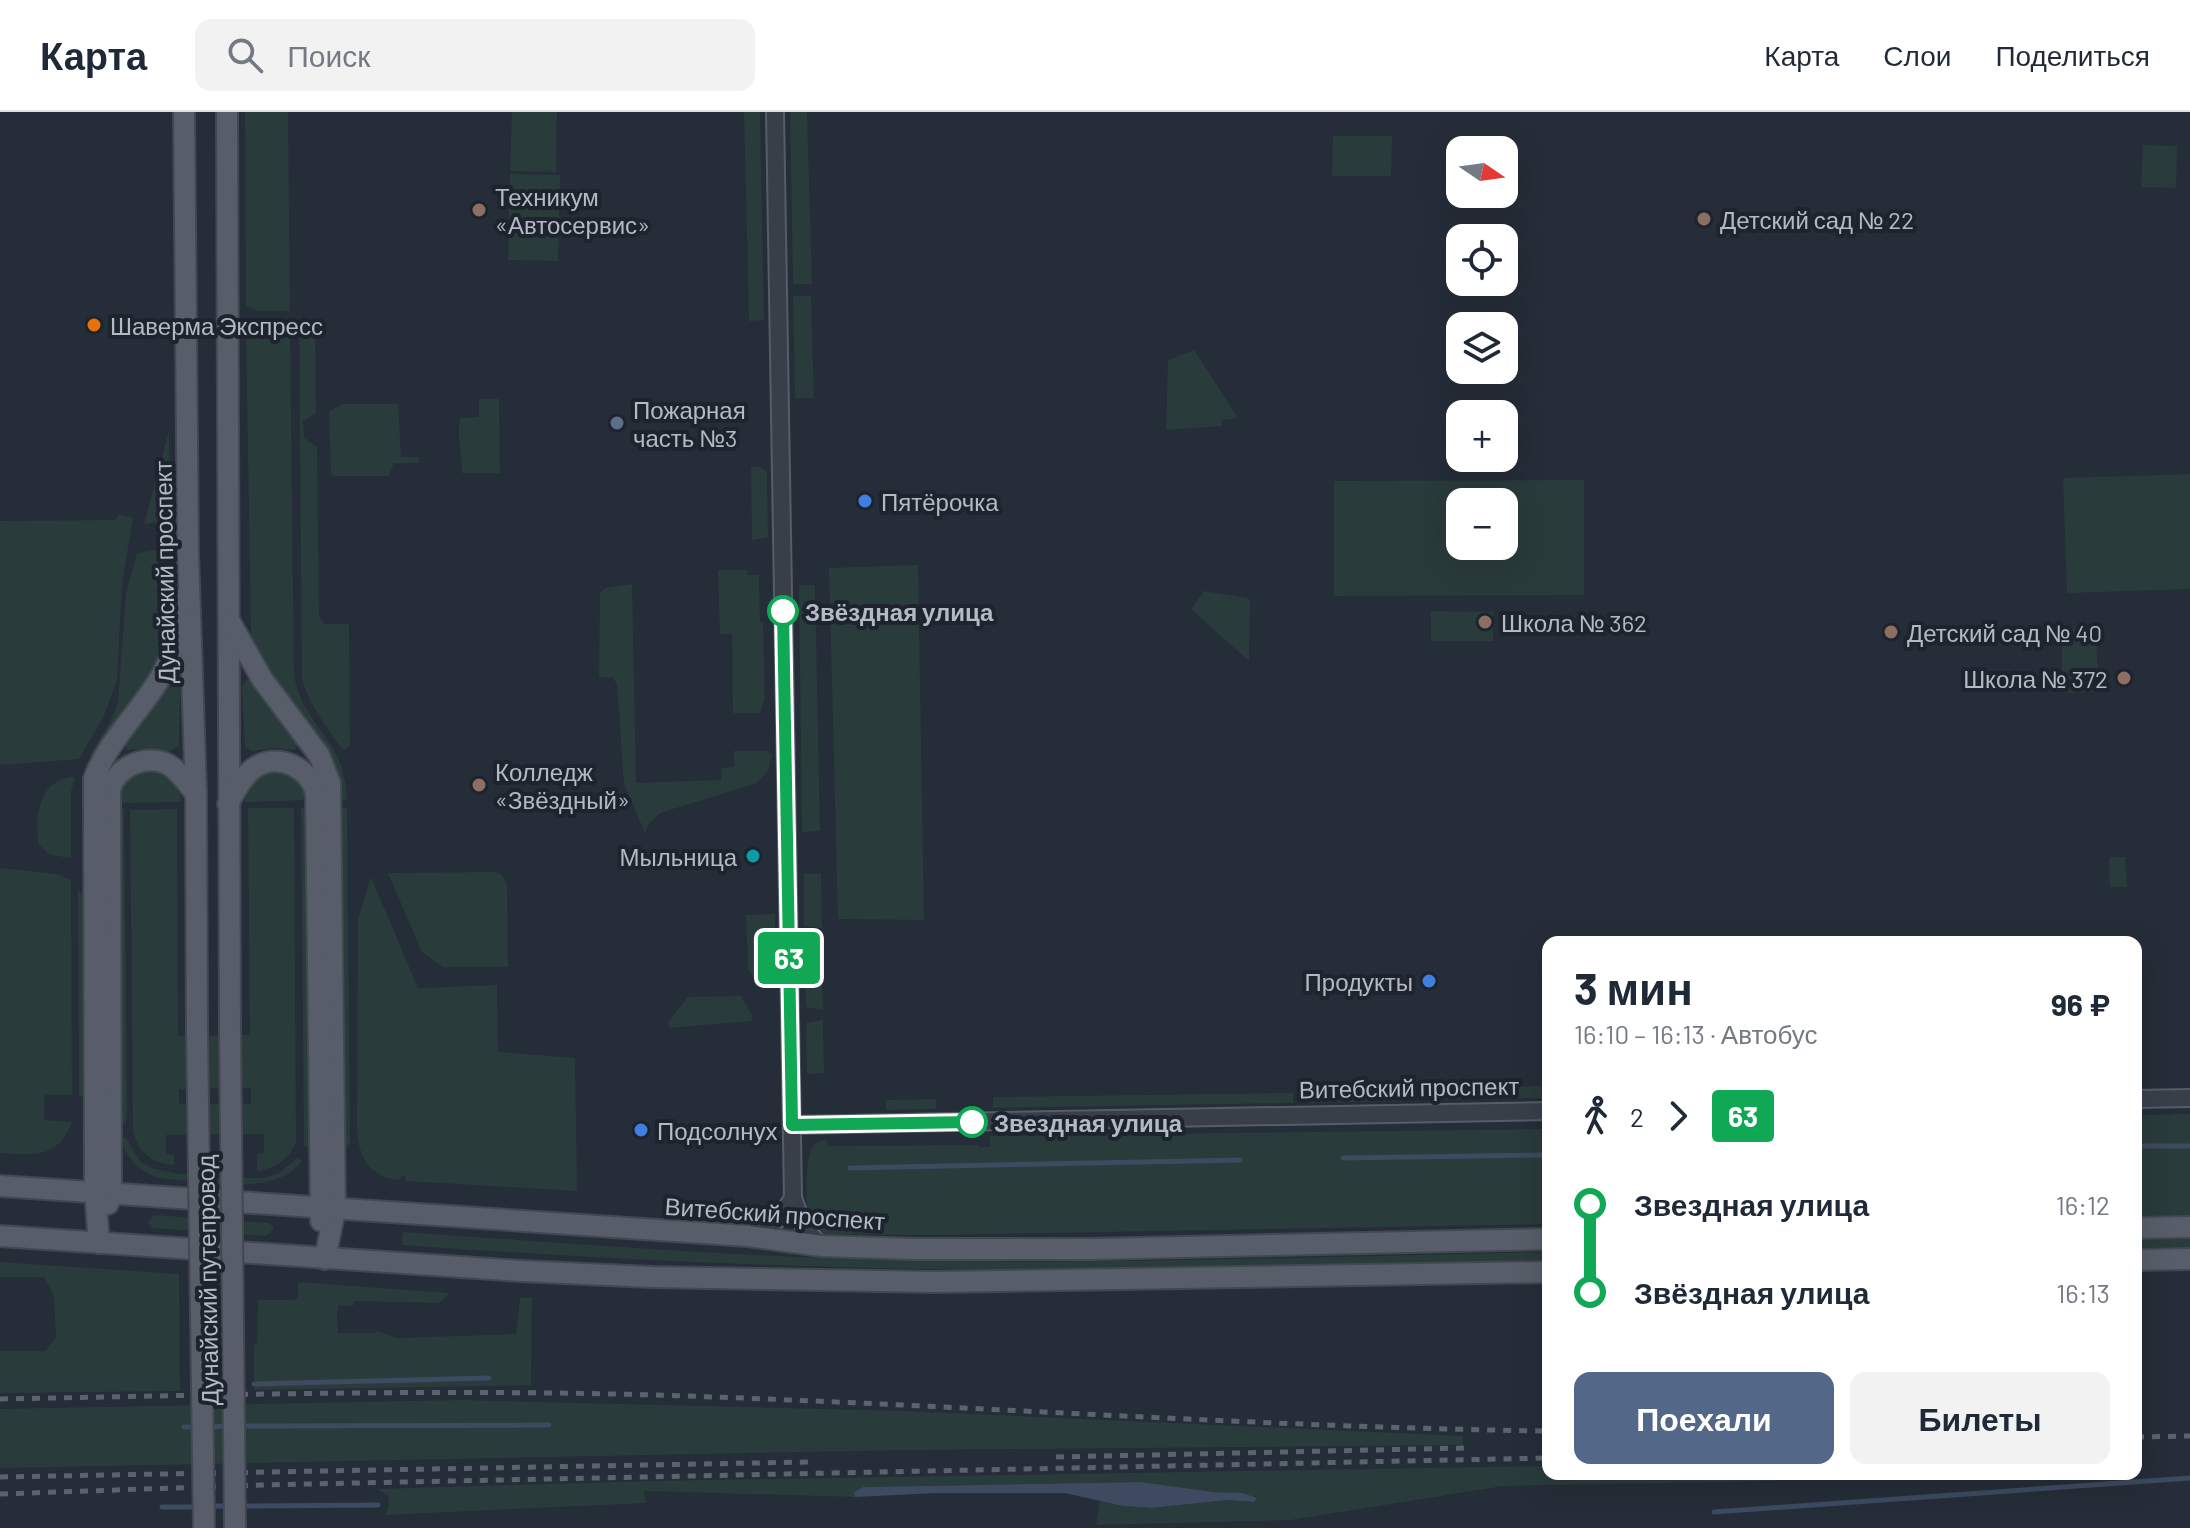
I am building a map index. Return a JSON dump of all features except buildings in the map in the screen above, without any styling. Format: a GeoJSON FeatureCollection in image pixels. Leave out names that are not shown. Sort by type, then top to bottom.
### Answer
{"type":"FeatureCollection","features":[{"type":"Feature","properties":{"kind":"main road","name":"Дунайский проспект"},"geometry":{"type":"LineString","coordinates":[[184,112],[197,1031]]}},
{"type":"Feature","properties":{"kind":"main road"},"geometry":{"type":"LineString","coordinates":[[227,112],[228,804]]}},
{"type":"Feature","properties":{"kind":"main road"},"geometry":{"type":"LineString","coordinates":[[103,1192],[94,779],[107,751],[169,658],[174,645],[177,586],[188,553]]}},
{"type":"Feature","properties":{"kind":"main road"},"geometry":{"type":"LineString","coordinates":[[228,618],[262,679],[319,755],[330,783],[325,1259]]}},
{"type":"Feature","properties":{"kind":"main road"},"geometry":{"type":"LineString","coordinates":[[99,1243],[103,1192],[110,789],[114,779],[127,767],[153,760],[173,768],[196,794]]}},
{"type":"Feature","properties":{"kind":"main road"},"geometry":{"type":"LineString","coordinates":[[228,804],[249,772],[272,762],[286,762],[300,769],[315,788],[327,1208]]}},
{"type":"Feature","properties":{"kind":"main road","name":"Дунайский путепровод"},"geometry":{"type":"LineString","coordinates":[[228,804],[235,1528]]}},
{"type":"Feature","properties":{"kind":"main road","name":"Дунайский путепровод"},"geometry":{"type":"LineString","coordinates":[[197,1031],[204,1528]]}},
{"type":"Feature","properties":{"kind":"main road","name":"Витебский проспект"},"geometry":{"type":"LineString","coordinates":[[0,1186],[748,1236],[822,1246],[1093,1249],[1542,1239]]}},
{"type":"Feature","properties":{"kind":"main road"},"geometry":{"type":"LineString","coordinates":[[2142,1228],[2190,1227]]}},
{"type":"Feature","properties":{"kind":"main road"},"geometry":{"type":"LineString","coordinates":[[0,1236],[325,1259],[651,1277],[935,1282],[1542,1272]]}},
{"type":"Feature","properties":{"kind":"main road"},"geometry":{"type":"LineString","coordinates":[[2142,1260],[2190,1259]]}},
{"type":"Feature","properties":{"kind":"street"},"geometry":{"type":"LineString","coordinates":[[775,112],[793,1198],[805,1230],[822,1246]]}},
{"type":"Feature","properties":{"kind":"street"},"geometry":{"type":"LineString","coordinates":[[2142,1099],[2190,1098]]}},
{"type":"Feature","properties":{"kind":"street","name":"Витебский проспект"},"geometry":{"type":"LineString","coordinates":[[792,1125],[1542,1111]]}},
{"type":"Feature","properties":{"kind":"street"},"geometry":{"type":"LineString","coordinates":[[748,1236],[780,1218],[793,1198]]}},
{"type":"Feature","properties":{"kind":"shaded area"},"geometry":{"type":"Polygon","coordinates":[[[245,112],[288,112],[290,311],[258,311],[246,306],[245,112]]]}},
{"type":"Feature","properties":{"kind":"shaded area"},"geometry":{"type":"Polygon","coordinates":[[[512,112],[557,112],[556,172],[510,171],[512,112]]]}},
{"type":"Feature","properties":{"kind":"shaded area"},"geometry":{"type":"Polygon","coordinates":[[[744,112],[760,112],[764,320],[749,321],[744,112]]]}},
{"type":"Feature","properties":{"kind":"shaded area"},"geometry":{"type":"Polygon","coordinates":[[[790,112],[807,112],[812,284],[793,284],[790,112]]]}},
{"type":"Feature","properties":{"kind":"shaded area"},"geometry":{"type":"Polygon","coordinates":[[[1333,136],[1392,136],[1391,176],[1332,176],[1333,136]]]}},
{"type":"Feature","properties":{"kind":"shaded area"},"geometry":{"type":"Polygon","coordinates":[[[2143,145],[2177,146],[2176,188],[2141,187],[2143,145]]]}},
{"type":"Feature","properties":{"kind":"shaded area"},"geometry":{"type":"Polygon","coordinates":[[[510,174],[560,175],[558,261],[508,260],[510,174]]]}},
{"type":"Feature","properties":{"kind":"shaded area"},"geometry":{"type":"Polygon","coordinates":[[[793,296],[811,296],[814,398],[795,398],[793,296]]]}},
{"type":"Feature","properties":{"kind":"shaded area"},"geometry":{"type":"Polygon","coordinates":[[[258,324],[290,324],[294,675],[301,699],[338,758],[347,800],[340,801],[332,759],[262,664],[251,636],[246,329],[258,324]]]}},
{"type":"Feature","properties":{"kind":"shaded area"},"geometry":{"type":"Polygon","coordinates":[[[299,327],[315,331],[316,413],[303,421],[304,438],[317,447],[319,615],[324,624],[349,624],[350,745],[346,749],[342,749],[319,716],[302,680],[299,327]]]}},
{"type":"Feature","properties":{"kind":"shaded area"},"geometry":{"type":"Polygon","coordinates":[[[1194,350],[1238,418],[1222,420],[1222,426],[1166,430],[1168,360],[1194,350]]]}},
{"type":"Feature","properties":{"kind":"shaded area"},"geometry":{"type":"Polygon","coordinates":[[[479,399],[499,399],[500,473],[462,473],[460,418],[479,417],[479,399]]]}},
{"type":"Feature","properties":{"kind":"shaded area"},"geometry":{"type":"Polygon","coordinates":[[[342,404],[398,404],[401,457],[419,457],[418,463],[394,463],[388,476],[333,476],[329,412],[342,404]]]}},
{"type":"Feature","properties":{"kind":"shaded area"},"geometry":{"type":"Polygon","coordinates":[[[169,431],[170,521],[144,524],[169,431]]]}},
{"type":"Feature","properties":{"kind":"shaded area"},"geometry":{"type":"Polygon","coordinates":[[[751,467],[760,467],[767,472],[768,537],[752,540],[751,467]]]}},
{"type":"Feature","properties":{"kind":"shaded area"},"geometry":{"type":"Polygon","coordinates":[[[2190,474],[2190,589],[2067,593],[2063,478],[2190,474]]]}},
{"type":"Feature","properties":{"kind":"shaded area"},"geometry":{"type":"Polygon","coordinates":[[[1584,480],[1584,595],[1334,596],[1334,481],[1584,480]]]}},
{"type":"Feature","properties":{"kind":"shaded area"},"geometry":{"type":"Polygon","coordinates":[[[119,515],[133,517],[122,584],[117,680],[104,716],[79,759],[0,765],[0,521],[115,520],[119,515]]]}},
{"type":"Feature","properties":{"kind":"shaded area"},"geometry":{"type":"Polygon","coordinates":[[[170,548],[171,628],[158,666],[95,754],[89,757],[118,702],[126,594],[137,553],[170,548]]]}},
{"type":"Feature","properties":{"kind":"shaded area"},"geometry":{"type":"Polygon","coordinates":[[[918,565],[924,920],[838,919],[829,568],[918,565]]]}},
{"type":"Feature","properties":{"kind":"shaded area"},"geometry":{"type":"Polygon","coordinates":[[[718,570],[747,570],[747,575],[759,575],[765,697],[760,713],[733,713],[732,634],[720,634],[718,570]]]}},
{"type":"Feature","properties":{"kind":"shaded area"},"geometry":{"type":"Polygon","coordinates":[[[632,584],[636,783],[721,780],[722,768],[734,767],[734,751],[768,751],[772,755],[768,771],[757,783],[660,813],[645,833],[624,784],[617,684],[613,678],[599,677],[600,593],[605,588],[632,584]]]}},
{"type":"Feature","properties":{"kind":"shaded area"},"geometry":{"type":"Polygon","coordinates":[[[799,585],[815,585],[820,831],[802,832],[799,585]]]}},
{"type":"Feature","properties":{"kind":"shaded area"},"geometry":{"type":"Polygon","coordinates":[[[1204,591],[1250,600],[1249,661],[1191,609],[1204,591]]]}},
{"type":"Feature","properties":{"kind":"shaded area"},"geometry":{"type":"Polygon","coordinates":[[[1431,611],[1493,612],[1493,641],[1431,641],[1431,611]]]}},
{"type":"Feature","properties":{"kind":"shaded area"},"geometry":{"type":"Polygon","coordinates":[[[2096,628],[2098,692],[2063,693],[2061,629],[2096,628]]]}},
{"type":"Feature","properties":{"kind":"shaded area"},"geometry":{"type":"Polygon","coordinates":[[[171,680],[180,687],[179,746],[169,752],[127,750],[125,742],[171,680]]]}},
{"type":"Feature","properties":{"kind":"shaded area"},"geometry":{"type":"Polygon","coordinates":[[[247,680],[253,681],[299,742],[295,750],[275,748],[252,751],[245,747],[242,686],[247,680]]]}},
{"type":"Feature","properties":{"kind":"shaded area"},"geometry":{"type":"Polygon","coordinates":[[[271,769],[296,777],[308,800],[244,802],[252,780],[271,769]]]}},
{"type":"Feature","properties":{"kind":"shaded area"},"geometry":{"type":"Polygon","coordinates":[[[149,770],[171,780],[178,789],[181,802],[116,803],[127,780],[149,770]]]}},
{"type":"Feature","properties":{"kind":"shaded area"},"geometry":{"type":"Polygon","coordinates":[[[75,777],[71,792],[71,858],[50,855],[39,845],[37,822],[42,800],[53,784],[75,777]]]}},
{"type":"Feature","properties":{"kind":"shaded area"},"geometry":{"type":"Polygon","coordinates":[[[248,808],[294,808],[296,1142],[281,1162],[257,1171],[257,1154],[264,1153],[264,1134],[166,1135],[166,1154],[174,1155],[174,1165],[147,1156],[138,1145],[133,1131],[130,810],[177,809],[178,1036],[250,1035],[248,808]],[[251,1088],[179,1089],[179,1104],[251,1104],[251,1088]]]}},
{"type":"Feature","properties":{"kind":"shaded area"},"geometry":{"type":"Polygon","coordinates":[[[301,808],[308,808],[309,1149],[304,1145],[301,808]]]}},
{"type":"Feature","properties":{"kind":"shaded area"},"geometry":{"type":"Polygon","coordinates":[[[340,808],[347,808],[350,1143],[347,1146],[344,1146],[340,808]]]}},
{"type":"Feature","properties":{"kind":"shaded area"},"geometry":{"type":"Polygon","coordinates":[[[116,809],[124,809],[127,1112],[123,1124],[119,1124],[116,809]]]}},
{"type":"Feature","properties":{"kind":"shaded area"},"geometry":{"type":"Polygon","coordinates":[[[2109,857],[2125,857],[2127,887],[2110,887],[2109,857]]]}},
{"type":"Feature","properties":{"kind":"shaded area"},"geometry":{"type":"Polygon","coordinates":[[[0,868],[57,874],[71,880],[72,1095],[45,1095],[44,1120],[72,1122],[60,1143],[52,1149],[34,1154],[0,1153],[0,868]]]}},
{"type":"Feature","properties":{"kind":"shaded area"},"geometry":{"type":"Polygon","coordinates":[[[495,872],[502,875],[507,883],[508,967],[443,967],[422,952],[388,873],[495,872]]]}},
{"type":"Feature","properties":{"kind":"shaded area"},"geometry":{"type":"Polygon","coordinates":[[[804,873],[821,874],[822,928],[804,926],[804,873]]]}},
{"type":"Feature","properties":{"kind":"shaded area"},"geometry":{"type":"Polygon","coordinates":[[[371,877],[418,988],[497,985],[498,1052],[575,1058],[577,1191],[406,1181],[406,1177],[402,1176],[400,1180],[381,1175],[363,1157],[357,1129],[358,919],[371,877]]]}},
{"type":"Feature","properties":{"kind":"shaded area"},"geometry":{"type":"Polygon","coordinates":[[[78,888],[85,902],[86,1096],[79,1097],[78,888]]]}},
{"type":"Feature","properties":{"kind":"shaded area"},"geometry":{"type":"Polygon","coordinates":[[[775,914],[775,956],[766,974],[752,975],[748,969],[746,915],[775,914]]]}},
{"type":"Feature","properties":{"kind":"shaded area"},"geometry":{"type":"Polygon","coordinates":[[[821,936],[823,1010],[806,1007],[804,938],[821,936]]]}},
{"type":"Feature","properties":{"kind":"shaded area"},"geometry":{"type":"Polygon","coordinates":[[[741,996],[753,1017],[751,1021],[669,1028],[668,1022],[688,997],[741,996]]]}},
{"type":"Feature","properties":{"kind":"shaded area"},"geometry":{"type":"Polygon","coordinates":[[[823,1020],[824,1073],[807,1074],[806,1023],[823,1020]]]}},
{"type":"Feature","properties":{"kind":"shaded area"},"geometry":{"type":"Polygon","coordinates":[[[1542,1086],[1542,1098],[1418,1100],[1419,1088],[1542,1086]]]}},
{"type":"Feature","properties":{"kind":"shaded area"},"geometry":{"type":"Polygon","coordinates":[[[1405,1089],[1404,1101],[1308,1103],[1308,1093],[1405,1089]]]}},
{"type":"Feature","properties":{"kind":"shaded area"},"geometry":{"type":"Polygon","coordinates":[[[1293,1093],[1293,1103],[993,1108],[993,1097],[1293,1093]]]}},
{"type":"Feature","properties":{"kind":"shaded area"},"geometry":{"type":"Polygon","coordinates":[[[936,1099],[936,1109],[886,1110],[886,1100],[936,1099]]]}},
{"type":"Feature","properties":{"kind":"shaded area"},"geometry":{"type":"Polygon","coordinates":[[[2190,1114],[2190,1215],[2142,1217],[2142,1115],[2190,1114]]]}},
{"type":"Feature","properties":{"kind":"shaded area"},"geometry":{"type":"Polygon","coordinates":[[[1542,1129],[1542,1224],[930,1235],[828,1234],[813,1226],[809,1218],[806,1183],[809,1159],[811,1150],[819,1141],[827,1140],[828,1146],[990,1147],[990,1136],[1542,1129]]]}},
{"type":"Feature","properties":{"kind":"shaded area"},"geometry":{"type":"Polygon","coordinates":[[[120,1138],[126,1138],[144,1164],[167,1172],[265,1178],[279,1173],[297,1158],[302,1161],[275,1180],[257,1183],[238,1185],[165,1179],[149,1174],[136,1165],[120,1138]]]}},
{"type":"Feature","properties":{"kind":"shaded area"},"geometry":{"type":"Polygon","coordinates":[[[154,1215],[268,1223],[273,1230],[266,1236],[153,1228],[148,1222],[154,1215]]]}},
{"type":"Feature","properties":{"kind":"shaded area"},"geometry":{"type":"Polygon","coordinates":[[[403,1232],[711,1253],[897,1260],[1141,1261],[1542,1252],[1542,1260],[985,1270],[621,1259],[402,1245],[403,1232]]]}},
{"type":"Feature","properties":{"kind":"shaded area"},"geometry":{"type":"Polygon","coordinates":[[[2190,1239],[2190,1247],[2142,1248],[2142,1240],[2190,1239]]]}},
{"type":"Feature","properties":{"kind":"shaded area"},"geometry":{"type":"Polygon","coordinates":[[[0,1262],[179,1274],[180,1391],[0,1393],[0,1351],[45,1351],[56,1338],[54,1296],[44,1277],[0,1277],[0,1262]]]}},
{"type":"Feature","properties":{"kind":"shaded area"},"geometry":{"type":"Polygon","coordinates":[[[298,1282],[450,1293],[439,1303],[354,1301],[353,1306],[339,1305],[338,1333],[377,1331],[397,1338],[516,1334],[520,1298],[532,1297],[531,1385],[254,1390],[258,1300],[295,1300],[298,1282]]]}},
{"type":"Feature","properties":{"kind":"shaded area"},"geometry":{"type":"Polygon","coordinates":[[[462,1400],[905,1411],[1463,1436],[1463,1445],[903,1450],[0,1468],[0,1409],[462,1400]]]}},
{"type":"Feature","properties":{"kind":"shaded area"},"geometry":{"type":"Polygon","coordinates":[[[1542,1466],[1542,1480],[1776,1481],[1503,1486],[1291,1520],[1096,1525],[1100,1501],[1151,1508],[1228,1500],[1253,1502],[1257,1498],[1243,1493],[1141,1482],[863,1487],[854,1492],[855,1497],[644,1491],[646,1503],[384,1515],[389,1496],[377,1489],[651,1481],[1542,1466]]]}},
{"type":"Feature","properties":{"kind":"water"},"geometry":{"type":"Polygon","coordinates":[[[1141,1482],[1243,1493],[1257,1498],[1254,1502],[1228,1500],[1151,1508],[1123,1506],[1065,1493],[936,1493],[855,1497],[854,1492],[863,1487],[1141,1482]]]}},
{"type":"Feature","properties":{"kind":"waterway"},"geometry":{"type":"LineString","coordinates":[[2142,1146],[2190,1146]]}},
{"type":"Feature","properties":{"kind":"waterway"},"geometry":{"type":"LineString","coordinates":[[1343,1158],[1542,1155]]}},
{"type":"Feature","properties":{"kind":"waterway"},"geometry":{"type":"LineString","coordinates":[[850,1168],[1240,1160]]}},
{"type":"Feature","properties":{"kind":"waterway"},"geometry":{"type":"LineString","coordinates":[[254,1384],[489,1378]]}},
{"type":"Feature","properties":{"kind":"waterway"},"geometry":{"type":"LineString","coordinates":[[238,1426],[549,1425]]}},
{"type":"Feature","properties":{"kind":"waterway"},"geometry":{"type":"LineString","coordinates":[[206,1427],[228,1426]]}},
{"type":"Feature","properties":{"kind":"waterway"},"geometry":{"type":"LineString","coordinates":[[184,1427],[196,1427]]}},
{"type":"Feature","properties":{"kind":"waterway"},"geometry":{"type":"LineString","coordinates":[[1714,1512],[2190,1478]]}},
{"type":"Feature","properties":{"kind":"waterway"},"geometry":{"type":"LineString","coordinates":[[239,1506],[378,1505]]}},
{"type":"Feature","properties":{"kind":"waterway"},"geometry":{"type":"LineString","coordinates":[[207,1506],[229,1506]]}},
{"type":"Feature","properties":{"kind":"waterway"},"geometry":{"type":"LineString","coordinates":[[162,1507],[197,1507]]}},
{"type":"Feature","properties":{"kind":"railway"},"geometry":{"type":"LineString","coordinates":[[0,1399],[327,1393],[572,1393],[1324,1425],[1542,1431]]}},
{"type":"Feature","properties":{"kind":"railway"},"geometry":{"type":"LineString","coordinates":[[2142,1437],[2190,1436]]}},
{"type":"Feature","properties":{"kind":"railway"},"geometry":{"type":"LineString","coordinates":[[1056,1457],[1464,1448]]}},
{"type":"Feature","properties":{"kind":"railway"},"geometry":{"type":"LineString","coordinates":[[0,1494],[261,1485],[1542,1458]]}},
{"type":"Feature","properties":{"kind":"railway"},"geometry":{"type":"LineString","coordinates":[[0,1477],[808,1462]]}},
{"type":"Feature","properties":{"kind":"bus line","name":"63"},"geometry":{"type":"LineString","coordinates":[[783,611],[792,1125],[972,1122]]}},
{"type":"Feature","properties":{"kind":"place","name":"Техникум «Автосервис»"},"geometry":{"type":"Point","coordinates":[479,210]}},
{"type":"Feature","properties":{"kind":"place","name":"Детский сад № 22"},"geometry":{"type":"Point","coordinates":[1704,219]}},
{"type":"Feature","properties":{"kind":"place","name":"Шаверма Экспресс"},"geometry":{"type":"Point","coordinates":[94,325]}},
{"type":"Feature","properties":{"kind":"place","name":"Пожарная часть №3"},"geometry":{"type":"Point","coordinates":[617,423]}},
{"type":"Feature","properties":{"kind":"place","name":"Пятёрочка"},"geometry":{"type":"Point","coordinates":[865,501]}},
{"type":"Feature","properties":{"kind":"place","name":"Звёздная улица"},"geometry":{"type":"Point","coordinates":[783,611]}},
{"type":"Feature","properties":{"kind":"place","name":"Школа № 362"},"geometry":{"type":"Point","coordinates":[1485,622]}},
{"type":"Feature","properties":{"kind":"place","name":"Детский сад № 40"},"geometry":{"type":"Point","coordinates":[1891,632]}},
{"type":"Feature","properties":{"kind":"place","name":"Школа № 372"},"geometry":{"type":"Point","coordinates":[2124,678]}},
{"type":"Feature","properties":{"kind":"place","name":"Колледж «Звёздный»"},"geometry":{"type":"Point","coordinates":[479,785]}},
{"type":"Feature","properties":{"kind":"place","name":"Мыльница"},"geometry":{"type":"Point","coordinates":[753,856]}},
{"type":"Feature","properties":{"kind":"place","name":"Продукты"},"geometry":{"type":"Point","coordinates":[1429,981]}},
{"type":"Feature","properties":{"kind":"place","name":"Звездная улица"},"geometry":{"type":"Point","coordinates":[972,1122]}},
{"type":"Feature","properties":{"kind":"place","name":"Подсолнух"},"geometry":{"type":"Point","coordinates":[641,1130]}}]}
